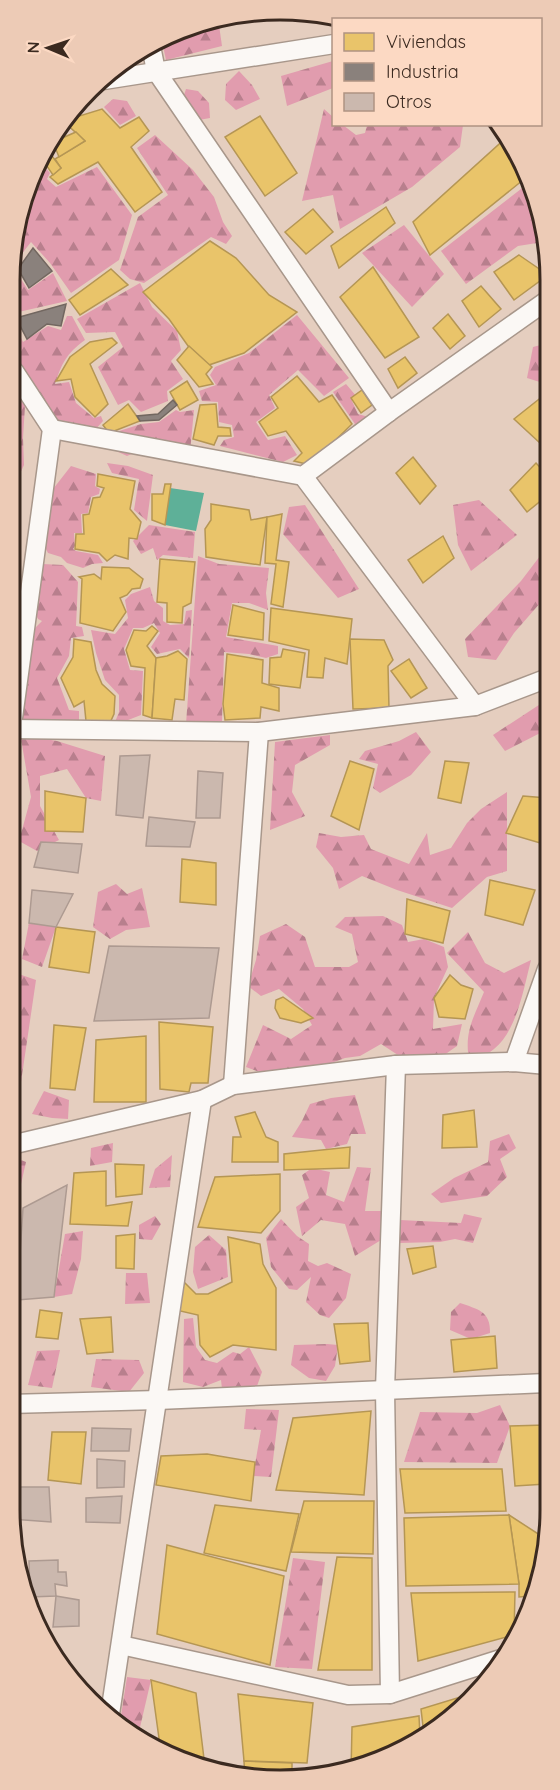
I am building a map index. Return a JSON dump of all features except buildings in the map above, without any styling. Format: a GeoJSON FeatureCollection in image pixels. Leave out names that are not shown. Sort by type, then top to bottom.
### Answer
{"type":"FeatureCollection","features":[{"type":"Feature","properties":{"kind":"street"},"geometry":{"type":"LineString","coordinates":[[115,78],[332,44]]}},
{"type":"Feature","properties":{"kind":"street"},"geometry":{"type":"LineString","coordinates":[[152,53],[156,71],[389,412]]}},
{"type":"Feature","properties":{"kind":"street"},"geometry":{"type":"LineString","coordinates":[[303,476],[540,305]]}},
{"type":"Feature","properties":{"kind":"street"},"geometry":{"type":"LineString","coordinates":[[20,380],[52,429],[20,667]]}},
{"type":"Feature","properties":{"kind":"street"},"geometry":{"type":"LineString","coordinates":[[52,429],[303,476],[475,706]]}},
{"type":"Feature","properties":{"kind":"street"},"geometry":{"type":"LineString","coordinates":[[20,727],[259,732],[475,706],[540,681]]}},
{"type":"Feature","properties":{"kind":"street"},"geometry":{"type":"LineString","coordinates":[[233,1085],[259,732]]}},
{"type":"Feature","properties":{"kind":"street"},"geometry":{"type":"LineString","coordinates":[[514,1062],[540,989]]}},
{"type":"Feature","properties":{"kind":"street"},"geometry":{"type":"LineString","coordinates":[[20,1143],[202,1100],[233,1085],[396,1065],[514,1062],[540,1064]]}},
{"type":"Feature","properties":{"kind":"street"},"geometry":{"type":"LineString","coordinates":[[390,1694],[385,1390],[396,1065]]}},
{"type":"Feature","properties":{"kind":"street"},"geometry":{"type":"LineString","coordinates":[[111,1708],[202,1100]]}},
{"type":"Feature","properties":{"kind":"street"},"geometry":{"type":"LineString","coordinates":[[20,1404],[540,1383]]}},
{"type":"Feature","properties":{"kind":"street"},"geometry":{"type":"LineString","coordinates":[[121,1645],[348,1695],[390,1694],[492,1662]]}},
{"type":"Feature","properties":{"kind":"green space"},"geometry":{"type":"Polygon","coordinates":[[[219,27],[222,46],[166,60],[163,47],[196,33],[219,27]]]}},
{"type":"Feature","properties":{"kind":"green space"},"geometry":{"type":"Polygon","coordinates":[[[332,61],[332,88],[287,106],[281,76],[332,61]]]}},
{"type":"Feature","properties":{"kind":"green space"},"geometry":{"type":"Polygon","coordinates":[[[239,71],[252,85],[260,99],[236,110],[225,100],[226,84],[239,71]]]}},
{"type":"Feature","properties":{"kind":"green space"},"geometry":{"type":"Polygon","coordinates":[[[186,89],[198,91],[209,103],[210,118],[199,120],[190,110],[184,95],[186,89]]]}},
{"type":"Feature","properties":{"kind":"green space"},"geometry":{"type":"Polygon","coordinates":[[[113,99],[127,101],[136,116],[120,125],[104,107],[113,99]]]}},
{"type":"Feature","properties":{"kind":"green space"},"geometry":{"type":"Polygon","coordinates":[[[324,109],[332,116],[332,126],[344,126],[356,135],[365,133],[367,126],[463,126],[460,147],[412,187],[340,229],[333,195],[302,201],[324,109]]]}},
{"type":"Feature","properties":{"kind":"green space"},"geometry":{"type":"Polygon","coordinates":[[[155,135],[193,170],[214,197],[223,222],[232,236],[226,244],[211,237],[144,283],[130,279],[120,270],[138,217],[168,195],[137,148],[155,135]]]}},
{"type":"Feature","properties":{"kind":"green space"},"geometry":{"type":"Polygon","coordinates":[[[45,167],[50,173],[47,179],[56,187],[97,167],[132,215],[119,260],[71,293],[50,263],[31,242],[21,255],[28,213],[45,167]]]}},
{"type":"Feature","properties":{"kind":"green space"},"geometry":{"type":"Polygon","coordinates":[[[524,187],[532,213],[538,243],[518,246],[466,284],[441,251],[524,187]]]}},
{"type":"Feature","properties":{"kind":"green space"},"geometry":{"type":"Polygon","coordinates":[[[404,225],[444,274],[412,307],[362,253],[404,225]]]}},
{"type":"Feature","properties":{"kind":"green space"},"geometry":{"type":"Polygon","coordinates":[[[53,273],[67,301],[20,312],[20,277],[28,290],[53,273]]]}},
{"type":"Feature","properties":{"kind":"green space"},"geometry":{"type":"Polygon","coordinates":[[[140,283],[152,307],[177,331],[181,350],[171,361],[183,379],[167,391],[168,401],[141,412],[129,400],[118,405],[98,367],[123,347],[115,332],[86,333],[77,319],[140,283]]]}},
{"type":"Feature","properties":{"kind":"green space"},"geometry":{"type":"Polygon","coordinates":[[[297,315],[349,378],[324,396],[298,370],[269,395],[275,408],[256,422],[268,440],[285,436],[297,455],[283,462],[220,446],[224,440],[234,437],[232,425],[219,422],[218,402],[202,401],[199,391],[216,385],[210,375],[215,367],[249,353],[297,315]]]}},
{"type":"Feature","properties":{"kind":"green space"},"geometry":{"type":"Polygon","coordinates":[[[67,316],[72,316],[85,340],[66,359],[55,384],[69,382],[76,403],[94,418],[101,416],[103,421],[86,440],[63,439],[20,381],[20,336],[23,342],[48,326],[61,330],[67,316]]]}},
{"type":"Feature","properties":{"kind":"green space"},"geometry":{"type":"Polygon","coordinates":[[[540,345],[540,382],[527,378],[533,347],[540,345]]]}},
{"type":"Feature","properties":{"kind":"green space"},"geometry":{"type":"Polygon","coordinates":[[[346,384],[357,397],[352,401],[358,414],[372,418],[340,439],[355,424],[333,392],[346,384]]]}},
{"type":"Feature","properties":{"kind":"green space"},"geometry":{"type":"Polygon","coordinates":[[[20,399],[25,406],[24,465],[20,473],[20,399]]]}},
{"type":"Feature","properties":{"kind":"green space"},"geometry":{"type":"Polygon","coordinates":[[[176,410],[180,412],[194,410],[190,452],[151,449],[139,455],[134,453],[127,456],[114,450],[113,433],[141,424],[159,422],[176,410]]]}},
{"type":"Feature","properties":{"kind":"green space"},"geometry":{"type":"Polygon","coordinates":[[[107,463],[128,466],[153,475],[147,521],[134,510],[139,479],[112,473],[107,463]]]}},
{"type":"Feature","properties":{"kind":"green space"},"geometry":{"type":"Polygon","coordinates":[[[71,466],[96,474],[95,486],[100,489],[99,494],[91,497],[88,513],[81,514],[82,533],[74,533],[75,546],[73,549],[98,555],[103,563],[83,568],[48,553],[41,539],[46,498],[71,466]]]}},
{"type":"Feature","properties":{"kind":"green space"},"geometry":{"type":"Polygon","coordinates":[[[479,500],[517,535],[471,571],[458,545],[453,505],[479,500]]]}},
{"type":"Feature","properties":{"kind":"green space"},"geometry":{"type":"Polygon","coordinates":[[[305,505],[359,589],[338,598],[283,534],[289,507],[305,505]]]}},
{"type":"Feature","properties":{"kind":"green space"},"geometry":{"type":"Polygon","coordinates":[[[149,525],[195,532],[193,558],[163,555],[157,560],[153,548],[141,554],[133,541],[149,525]]]}},
{"type":"Feature","properties":{"kind":"green space"},"geometry":{"type":"Polygon","coordinates":[[[198,556],[219,564],[269,568],[266,593],[268,610],[249,603],[232,603],[226,637],[278,646],[278,654],[266,658],[224,652],[222,721],[186,724],[198,556]]]}},
{"type":"Feature","properties":{"kind":"green space"},"geometry":{"type":"Polygon","coordinates":[[[540,556],[540,603],[514,633],[496,660],[468,657],[465,639],[521,581],[540,556]]]}},
{"type":"Feature","properties":{"kind":"green space"},"geometry":{"type":"Polygon","coordinates":[[[42,564],[63,565],[78,582],[76,626],[82,627],[84,636],[71,638],[69,656],[57,678],[69,710],[79,711],[79,726],[28,733],[20,725],[20,676],[28,635],[42,621],[38,619],[30,603],[42,564]]]}},
{"type":"Feature","properties":{"kind":"green space"},"geometry":{"type":"Polygon","coordinates":[[[150,587],[154,601],[163,608],[163,621],[170,625],[184,624],[186,611],[192,610],[189,658],[180,649],[157,654],[151,647],[160,633],[154,623],[143,628],[133,628],[124,649],[130,670],[143,671],[141,715],[123,722],[115,722],[119,712],[119,695],[105,680],[91,630],[115,634],[128,618],[125,600],[131,594],[150,587]]]}},
{"type":"Feature","properties":{"kind":"green space"},"geometry":{"type":"Polygon","coordinates":[[[540,704],[540,733],[505,751],[493,735],[540,704]]]}},
{"type":"Feature","properties":{"kind":"green space"},"geometry":{"type":"Polygon","coordinates":[[[416,732],[431,752],[411,775],[380,793],[373,788],[378,764],[359,759],[365,751],[399,741],[416,732]]]}},
{"type":"Feature","properties":{"kind":"green space"},"geometry":{"type":"Polygon","coordinates":[[[330,735],[330,745],[295,765],[292,792],[305,816],[270,830],[275,742],[330,735]]]}},
{"type":"Feature","properties":{"kind":"green space"},"geometry":{"type":"Polygon","coordinates":[[[33,737],[57,741],[105,756],[101,801],[86,798],[67,769],[40,776],[40,806],[59,840],[37,851],[20,842],[31,797],[21,739],[33,737]]]}},
{"type":"Feature","properties":{"kind":"green space"},"geometry":{"type":"Polygon","coordinates":[[[507,792],[507,871],[487,877],[452,908],[362,876],[339,889],[333,868],[316,847],[319,833],[341,837],[364,835],[371,849],[409,864],[427,833],[430,855],[451,848],[467,823],[481,809],[507,792]]]}},
{"type":"Feature","properties":{"kind":"green space"},"geometry":{"type":"Polygon","coordinates":[[[116,884],[127,894],[142,888],[150,927],[126,930],[110,939],[93,927],[98,892],[116,884]]]}},
{"type":"Feature","properties":{"kind":"green space"},"geometry":{"type":"Polygon","coordinates":[[[383,916],[402,925],[408,942],[424,939],[444,947],[448,967],[434,998],[433,1029],[462,1024],[457,1046],[437,1060],[401,1057],[381,1044],[360,1056],[345,1058],[283,1081],[246,1067],[263,1025],[291,1039],[312,1025],[303,1009],[279,989],[261,996],[248,986],[260,936],[286,924],[305,937],[315,967],[349,967],[358,962],[352,934],[335,927],[345,917],[383,916]]]}},
{"type":"Feature","properties":{"kind":"green space"},"geometry":{"type":"Polygon","coordinates":[[[29,923],[56,927],[42,967],[22,959],[29,923]]]}},
{"type":"Feature","properties":{"kind":"green space"},"geometry":{"type":"Polygon","coordinates":[[[468,932],[485,963],[504,973],[531,960],[518,1008],[508,1031],[494,1049],[470,1064],[468,1035],[484,992],[447,953],[468,932]]]}},
{"type":"Feature","properties":{"kind":"green space"},"geometry":{"type":"Polygon","coordinates":[[[20,974],[36,980],[20,1082],[20,974]]]}},
{"type":"Feature","properties":{"kind":"green space"},"geometry":{"type":"Polygon","coordinates":[[[44,1091],[69,1100],[68,1119],[32,1114],[44,1091]]]}},
{"type":"Feature","properties":{"kind":"green space"},"geometry":{"type":"Polygon","coordinates":[[[355,1095],[366,1134],[351,1134],[347,1144],[326,1149],[321,1140],[292,1137],[310,1104],[355,1095]]]}},
{"type":"Feature","properties":{"kind":"green space"},"geometry":{"type":"Polygon","coordinates":[[[509,1134],[516,1148],[500,1159],[507,1177],[487,1196],[441,1203],[431,1194],[454,1178],[488,1162],[490,1141],[509,1134]]]}},
{"type":"Feature","properties":{"kind":"green space"},"geometry":{"type":"Polygon","coordinates":[[[113,1143],[112,1162],[90,1166],[91,1148],[113,1143]]]}},
{"type":"Feature","properties":{"kind":"green space"},"geometry":{"type":"Polygon","coordinates":[[[172,1155],[170,1187],[149,1188],[155,1169],[172,1155]]]}},
{"type":"Feature","properties":{"kind":"green space"},"geometry":{"type":"Polygon","coordinates":[[[20,1160],[26,1162],[20,1189],[20,1160]]]}},
{"type":"Feature","properties":{"kind":"green space"},"geometry":{"type":"Polygon","coordinates":[[[357,1167],[371,1168],[365,1211],[383,1211],[386,1237],[355,1256],[345,1224],[321,1220],[302,1236],[296,1207],[309,1198],[302,1175],[312,1168],[330,1172],[326,1195],[344,1202],[357,1167]]]}},
{"type":"Feature","properties":{"kind":"green space"},"geometry":{"type":"Polygon","coordinates":[[[464,1214],[482,1218],[473,1243],[455,1239],[440,1242],[398,1243],[400,1220],[461,1223],[464,1214]]]}},
{"type":"Feature","properties":{"kind":"green space"},"geometry":{"type":"Polygon","coordinates":[[[155,1216],[161,1224],[152,1240],[139,1239],[139,1225],[155,1216]]]}},
{"type":"Feature","properties":{"kind":"green space"},"geometry":{"type":"Polygon","coordinates":[[[281,1219],[297,1236],[309,1244],[308,1261],[318,1266],[327,1263],[351,1274],[346,1298],[329,1318],[320,1315],[306,1302],[311,1277],[297,1290],[289,1289],[271,1267],[266,1238],[281,1219]]]}},
{"type":"Feature","properties":{"kind":"green space"},"geometry":{"type":"Polygon","coordinates":[[[83,1231],[81,1259],[72,1294],[54,1297],[65,1234],[83,1231]]]}},
{"type":"Feature","properties":{"kind":"green space"},"geometry":{"type":"Polygon","coordinates":[[[209,1235],[226,1250],[228,1277],[198,1289],[193,1272],[195,1247],[209,1235]]]}},
{"type":"Feature","properties":{"kind":"green space"},"geometry":{"type":"Polygon","coordinates":[[[126,1273],[147,1273],[150,1303],[125,1304],[126,1273]]]}},
{"type":"Feature","properties":{"kind":"green space"},"geometry":{"type":"Polygon","coordinates":[[[460,1303],[477,1309],[485,1315],[490,1326],[490,1333],[471,1339],[450,1330],[451,1312],[460,1303]]]}},
{"type":"Feature","properties":{"kind":"green space"},"geometry":{"type":"Polygon","coordinates":[[[193,1318],[196,1347],[205,1360],[217,1363],[233,1352],[240,1354],[249,1347],[262,1372],[252,1400],[229,1407],[221,1380],[203,1387],[183,1382],[184,1319],[193,1318]]]}},
{"type":"Feature","properties":{"kind":"green space"},"geometry":{"type":"Polygon","coordinates":[[[294,1345],[338,1345],[335,1366],[326,1381],[309,1378],[291,1365],[294,1345]]]}},
{"type":"Feature","properties":{"kind":"green space"},"geometry":{"type":"Polygon","coordinates":[[[60,1350],[52,1388],[28,1385],[37,1351],[60,1350]]]}},
{"type":"Feature","properties":{"kind":"green space"},"geometry":{"type":"Polygon","coordinates":[[[96,1359],[139,1360],[144,1373],[129,1392],[91,1387],[96,1359]]]}},
{"type":"Feature","properties":{"kind":"green space"},"geometry":{"type":"Polygon","coordinates":[[[500,1405],[510,1426],[497,1463],[404,1462],[420,1412],[477,1413],[500,1405]]]}},
{"type":"Feature","properties":{"kind":"green space"},"geometry":{"type":"Polygon","coordinates":[[[246,1409],[279,1410],[271,1477],[253,1476],[261,1430],[244,1429],[246,1409]]]}},
{"type":"Feature","properties":{"kind":"green space"},"geometry":{"type":"Polygon","coordinates":[[[293,1558],[325,1562],[312,1669],[275,1667],[293,1558]]]}},
{"type":"Feature","properties":{"kind":"green space"},"geometry":{"type":"Polygon","coordinates":[[[127,1677],[151,1680],[139,1730],[121,1717],[127,1677]]]}},
{"type":"Feature","properties":{"kind":"water"},"geometry":{"type":"Polygon","coordinates":[[[170,488],[204,493],[196,531],[165,525],[170,488]]]}}]}
